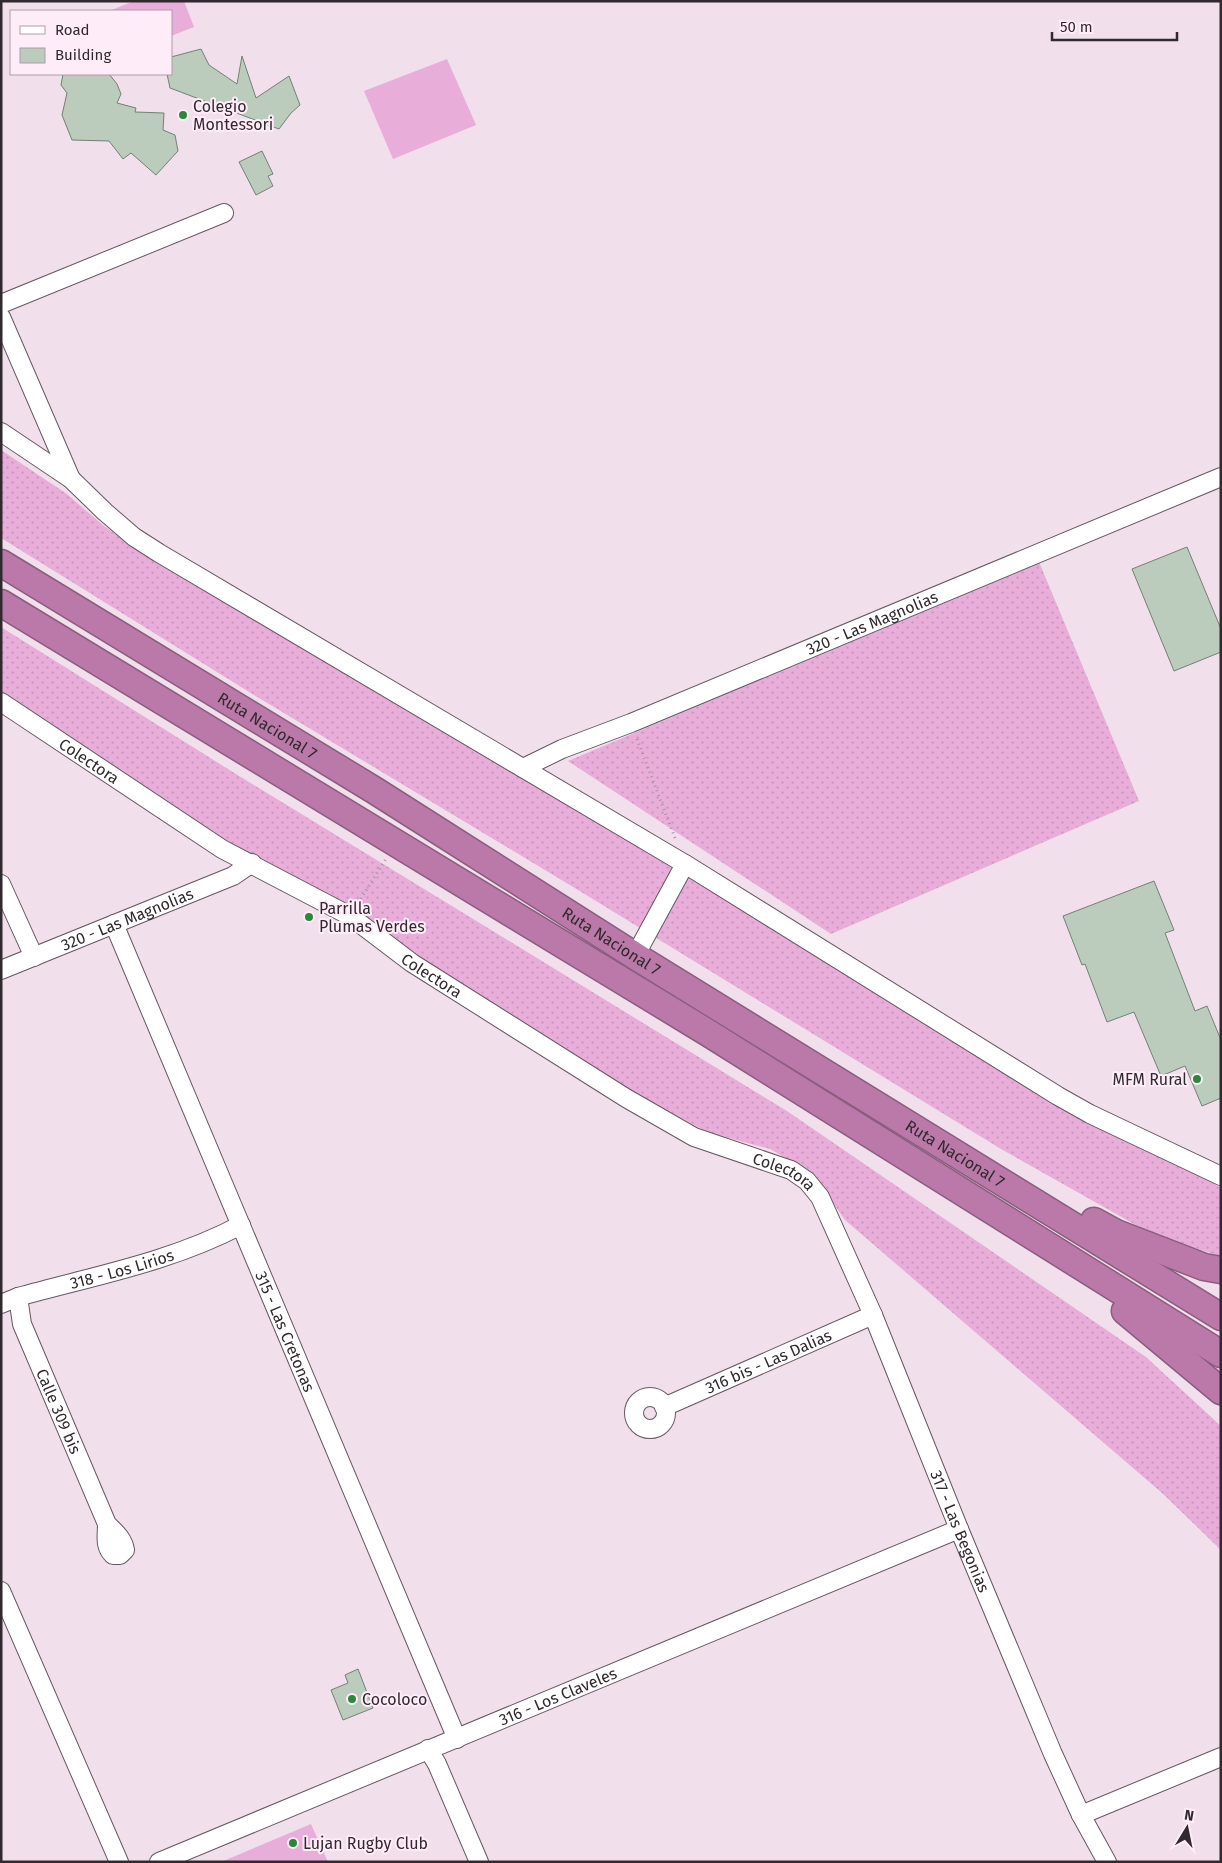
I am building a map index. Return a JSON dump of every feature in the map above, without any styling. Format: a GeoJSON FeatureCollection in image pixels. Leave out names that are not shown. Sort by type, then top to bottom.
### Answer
{"type":"FeatureCollection","features":[{"type":"Feature","properties":{"kind":"highway","name":"Ruta Nacional 7"},"geometry":{"type":"LineString","coordinates":[[1,563],[374,790],[635,956],[1221,1317]]}},
{"type":"Feature","properties":{"kind":"highway","name":"Ruta Nacional 7"},"geometry":{"type":"LineString","coordinates":[[1,603],[710,1034],[1221,1354]]}},
{"type":"Feature","properties":{"kind":"highway"},"geometry":{"type":"LineString","coordinates":[[991,1174],[1074,1210],[1116,1233],[1204,1267],[1221,1270]]}},
{"type":"Feature","properties":{"kind":"highway"},"geometry":{"type":"LineString","coordinates":[[1024,1232],[1164,1343],[1221,1391]]}},
{"type":"Feature","properties":{"kind":"street"},"geometry":{"type":"LineString","coordinates":[[1,304],[224,213]]}},
{"type":"Feature","properties":{"kind":"street"},"geometry":{"type":"LineString","coordinates":[[1,317],[71,479]]}},
{"type":"Feature","properties":{"kind":"street"},"geometry":{"type":"LineString","coordinates":[[1,432],[71,479],[134,537],[159,553],[685,864],[1058,1096],[1090,1114],[1221,1176]]}},
{"type":"Feature","properties":{"kind":"street","name":"320 - Las Magnolias"},"geometry":{"type":"LineString","coordinates":[[523,768],[562,749],[632,723],[1221,477]]}},
{"type":"Feature","properties":{"kind":"street","name":"Colectora"},"geometry":{"type":"LineString","coordinates":[[1,702],[222,849],[252,863],[350,916],[412,963],[626,1098],[694,1137],[791,1170],[807,1181],[820,1197]]}},
{"type":"Feature","properties":{"kind":"street","name":"320 - Las Magnolias"},"geometry":{"type":"LineString","coordinates":[[1,970],[233,876],[252,863]]}},
{"type":"Feature","properties":{"kind":"street"},"geometry":{"type":"LineString","coordinates":[[635,956],[685,864]]}},
{"type":"Feature","properties":{"kind":"street"},"geometry":{"type":"LineString","coordinates":[[1,884],[34,957]]}},
{"type":"Feature","properties":{"kind":"street","name":"315 - Las Cretonas"},"geometry":{"type":"LineString","coordinates":[[114,924],[457,1739]]}},
{"type":"Feature","properties":{"kind":"street","name":"317 - Las Begonias"},"geometry":{"type":"LineString","coordinates":[[820,1197],[872,1315],[1053,1754],[1081,1815],[1107,1862]]}},
{"type":"Feature","properties":{"kind":"street","name":"318 - Los Lirios"},"geometry":{"type":"LineString","coordinates":[[1,1304],[18,1297],[152,1261],[221,1235],[241,1224]]}},
{"type":"Feature","properties":{"kind":"street","name":"Calle 309 bis"},"geometry":{"type":"LineString","coordinates":[[18,1297],[22,1324],[107,1524]]}},
{"type":"Feature","properties":{"kind":"street","name":"316 bis - Las Dalias"},"geometry":{"type":"LineString","coordinates":[[664,1407],[872,1315]]}},
{"type":"Feature","properties":{"kind":"street","name":"316 - Los Claveles"},"geometry":{"type":"LineString","coordinates":[[159,1862],[959,1529]]}},
{"type":"Feature","properties":{"kind":"street"},"geometry":{"type":"LineString","coordinates":[[1,1591],[119,1862]]}},
{"type":"Feature","properties":{"kind":"street"},"geometry":{"type":"LineString","coordinates":[[428,1749],[437,1764],[479,1862]]}},
{"type":"Feature","properties":{"kind":"street"},"geometry":{"type":"LineString","coordinates":[[1081,1815],[1221,1757]]}},
{"type":"Feature","properties":{"kind":"path"},"geometry":{"type":"LineString","coordinates":[[632,723],[685,864]]}},
{"type":"Feature","properties":{"kind":"path"},"geometry":{"type":"LineString","coordinates":[[350,916],[395,844]]}},
{"type":"Feature","properties":{"kind":"shaded area"},"geometry":{"type":"Polygon","coordinates":[[[134,1],[184,1],[194,27],[172,36],[172,10],[112,10],[134,1]]]}},
{"type":"Feature","properties":{"kind":"shaded area"},"geometry":{"type":"Polygon","coordinates":[[[447,59],[476,125],[393,159],[364,91],[447,59]]]}},
{"type":"Feature","properties":{"kind":"shaded area"},"geometry":{"type":"Polygon","coordinates":[[[1,450],[67,494],[104,526],[146,556],[201,589],[348,668],[779,928],[1221,1188],[1221,1256],[1157,1237],[1001,1149],[578,890],[259,698],[1,538],[1,450]]]}},
{"type":"Feature","properties":{"kind":"shaded area"},"geometry":{"type":"Polygon","coordinates":[[[1039,562],[1139,801],[831,934],[568,761],[1039,562]]]}},
{"type":"Feature","properties":{"kind":"shaded area"},"geometry":{"type":"Polygon","coordinates":[[[1,627],[236,774],[787,1111],[1146,1357],[1221,1426],[1221,1550],[1162,1493],[845,1220],[812,1173],[770,1149],[707,1132],[607,1077],[290,874],[213,836],[1,694],[1,627]]]}},
{"type":"Feature","properties":{"kind":"shaded area","name":"Lujan Rugby Club"},"geometry":{"type":"Polygon","coordinates":[[[311,1824],[328,1862],[221,1862],[311,1824]]]}},
{"type":"Feature","properties":{"kind":"building"},"geometry":{"type":"Polygon","coordinates":[[[201,49],[209,65],[237,84],[242,56],[256,98],[289,76],[300,105],[291,113],[279,129],[170,88],[167,75],[172,75],[172,57],[201,49]]]}},
{"type":"Feature","properties":{"kind":"building"},"geometry":{"type":"Polygon","coordinates":[[[63,75],[110,75],[117,84],[121,94],[117,103],[136,108],[135,112],[164,113],[163,130],[175,135],[178,151],[156,175],[131,153],[123,159],[109,141],[72,140],[62,115],[67,93],[61,85],[63,75]]]}},
{"type":"Feature","properties":{"kind":"building"},"geometry":{"type":"Polygon","coordinates":[[[262,151],[273,174],[268,176],[273,186],[256,195],[239,162],[262,151]]]}},
{"type":"Feature","properties":{"kind":"building"},"geometry":{"type":"Polygon","coordinates":[[[1187,547],[1221,629],[1221,652],[1174,671],[1132,569],[1187,547]]]}},
{"type":"Feature","properties":{"kind":"building"},"geometry":{"type":"Polygon","coordinates":[[[1154,881],[1174,930],[1165,933],[1195,1011],[1207,1006],[1221,1040],[1221,1098],[1202,1106],[1185,1066],[1161,1076],[1134,1012],[1107,1022],[1085,964],[1082,965],[1063,916],[1154,881]]]}},
{"type":"Feature","properties":{"kind":"building","name":"Cocoloco"},"geometry":{"type":"Polygon","coordinates":[[[358,1669],[373,1708],[343,1720],[331,1690],[348,1683],[345,1675],[358,1669]]]}},
{"type":"Feature","properties":{"kind":"place","name":"Colegio Montessori"},"geometry":{"type":"Point","coordinates":[183,115]}},
{"type":"Feature","properties":{"kind":"place","name":"Parrilla Plumas Verdes"},"geometry":{"type":"Point","coordinates":[309,917]}},
{"type":"Feature","properties":{"kind":"place","name":"MFM Rural"},"geometry":{"type":"Point","coordinates":[1197,1079]}},
{"type":"Feature","properties":{"kind":"place","name":"Cocoloco"},"geometry":{"type":"Point","coordinates":[352,1699]}},
{"type":"Feature","properties":{"kind":"place","name":"Lujan Rugby Club"},"geometry":{"type":"Point","coordinates":[293,1843]}}]}
